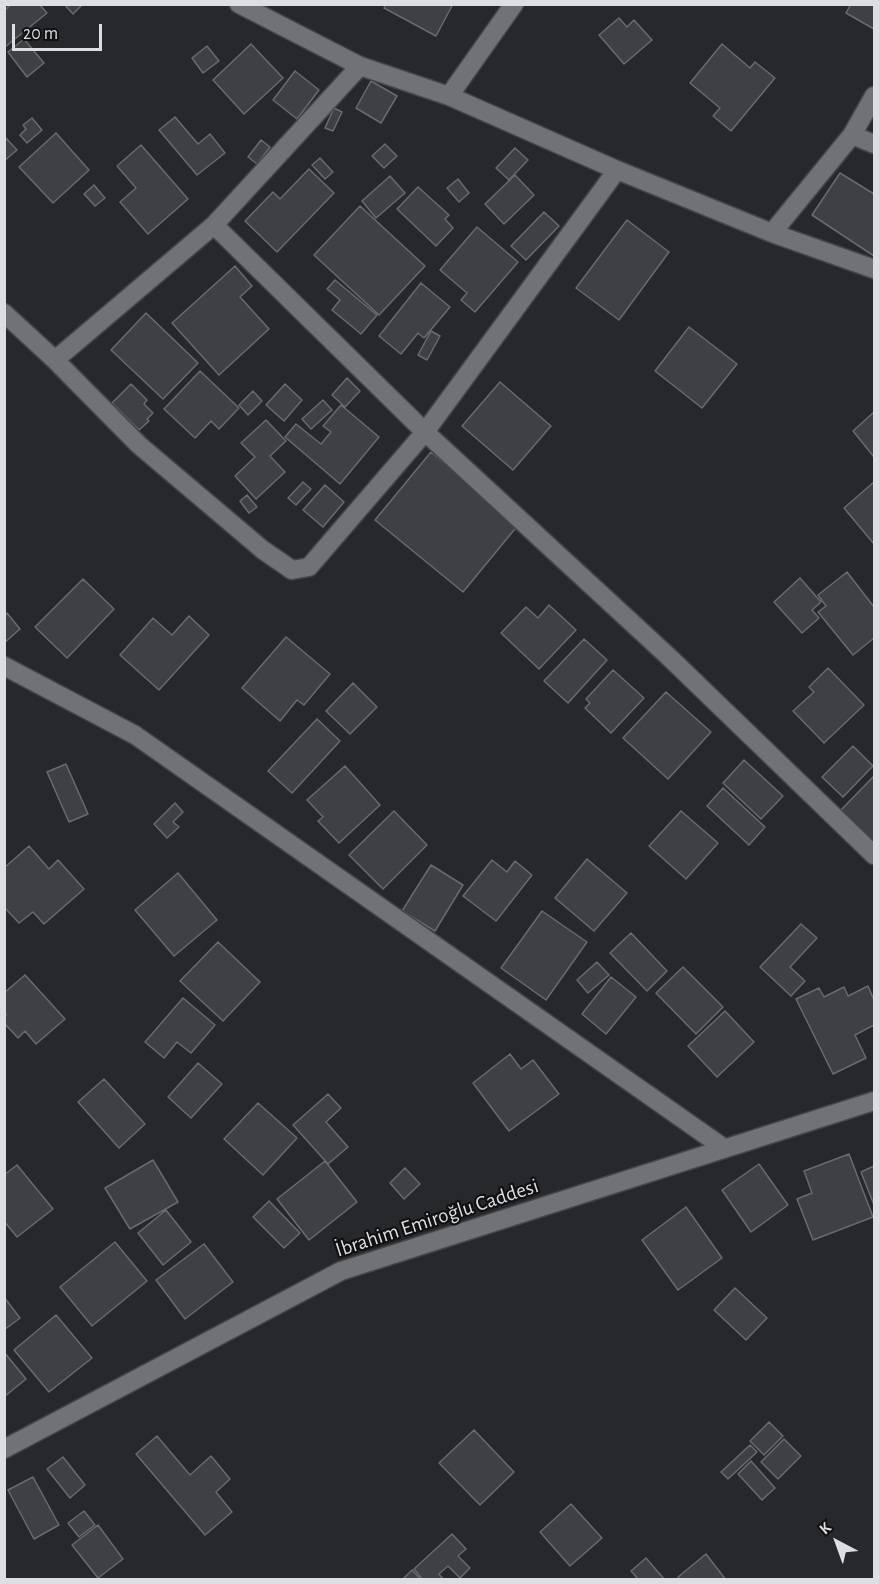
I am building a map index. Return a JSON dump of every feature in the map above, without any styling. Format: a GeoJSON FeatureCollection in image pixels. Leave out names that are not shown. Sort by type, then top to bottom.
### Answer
{"type":"FeatureCollection","features":[{"type":"Feature","properties":{"kind":"street"},"geometry":{"type":"LineString","coordinates":[[238,4],[360,66],[449,96],[616,170],[772,232],[874,269]]}},
{"type":"Feature","properties":{"kind":"street"},"geometry":{"type":"LineString","coordinates":[[449,96],[514,4]]}},
{"type":"Feature","properties":{"kind":"street"},"geometry":{"type":"LineString","coordinates":[[56,360],[214,225],[360,66]]}},
{"type":"Feature","properties":{"kind":"street"},"geometry":{"type":"LineString","coordinates":[[772,232],[852,135],[874,96]]}},
{"type":"Feature","properties":{"kind":"street"},"geometry":{"type":"LineString","coordinates":[[852,135],[874,144]]}},
{"type":"Feature","properties":{"kind":"street"},"geometry":{"type":"LineString","coordinates":[[4,313],[56,360],[139,445],[263,550],[292,570],[309,567],[424,432],[616,170]]}},
{"type":"Feature","properties":{"kind":"street"},"geometry":{"type":"LineString","coordinates":[[214,225],[424,432],[677,665],[874,855]]}},
{"type":"Feature","properties":{"kind":"street"},"geometry":{"type":"LineString","coordinates":[[4,666],[135,735],[724,1148]]}},
{"type":"Feature","properties":{"kind":"street","name":"İbrahim Emiroğlu Caddesi"},"geometry":{"type":"LineString","coordinates":[[4,1449],[341,1271],[874,1101]]}},
{"type":"Feature","properties":{"kind":"building"},"geometry":{"type":"Polygon","coordinates":[[[11,4],[39,4],[47,13],[5,47],[4,11],[11,4]]]}},
{"type":"Feature","properties":{"kind":"building"},"geometry":{"type":"Polygon","coordinates":[[[64,4],[83,4],[73,14],[64,4]]]}},
{"type":"Feature","properties":{"kind":"building"},"geometry":{"type":"Polygon","coordinates":[[[386,4],[453,4],[436,36],[384,8],[386,4]]]}},
{"type":"Feature","properties":{"kind":"building"},"geometry":{"type":"Polygon","coordinates":[[[851,4],[874,4],[874,29],[846,13],[851,4]]]}},
{"type":"Feature","properties":{"kind":"building"},"geometry":{"type":"Polygon","coordinates":[[[619,18],[627,27],[634,20],[652,40],[624,64],[599,35],[619,18]]]}},
{"type":"Feature","properties":{"kind":"building"},"geometry":{"type":"Polygon","coordinates":[[[24,39],[44,63],[27,77],[8,52],[24,39]]]}},
{"type":"Feature","properties":{"kind":"building"},"geometry":{"type":"Polygon","coordinates":[[[251,44],[283,78],[244,114],[213,80],[251,44]]]}},
{"type":"Feature","properties":{"kind":"building"},"geometry":{"type":"Polygon","coordinates":[[[722,44],[750,68],[755,62],[775,78],[731,131],[713,116],[720,108],[690,83],[722,44]]]}},
{"type":"Feature","properties":{"kind":"building"},"geometry":{"type":"Polygon","coordinates":[[[207,46],[219,61],[203,73],[192,58],[207,46]]]}},
{"type":"Feature","properties":{"kind":"building"},"geometry":{"type":"Polygon","coordinates":[[[295,71],[319,90],[297,119],[273,100],[295,71]]]}},
{"type":"Feature","properties":{"kind":"building"},"geometry":{"type":"Polygon","coordinates":[[[371,81],[397,96],[381,123],[356,108],[371,81]]]}},
{"type":"Feature","properties":{"kind":"building"},"geometry":{"type":"Polygon","coordinates":[[[334,108],[342,112],[333,131],[325,128],[334,108]]]}},
{"type":"Feature","properties":{"kind":"building"},"geometry":{"type":"Polygon","coordinates":[[[175,117],[198,144],[210,134],[225,153],[197,175],[159,130],[175,117]]]}},
{"type":"Feature","properties":{"kind":"building"},"geometry":{"type":"Polygon","coordinates":[[[32,118],[42,130],[27,143],[20,135],[26,129],[23,125],[32,118]]]}},
{"type":"Feature","properties":{"kind":"building"},"geometry":{"type":"Polygon","coordinates":[[[56,133],[89,170],[53,203],[19,167],[56,133]]]}},
{"type":"Feature","properties":{"kind":"building"},"geometry":{"type":"Polygon","coordinates":[[[4,136],[17,150],[4,161],[4,136]]]}},
{"type":"Feature","properties":{"kind":"building"},"geometry":{"type":"Polygon","coordinates":[[[261,140],[270,147],[257,164],[248,157],[261,140]]]}},
{"type":"Feature","properties":{"kind":"building"},"geometry":{"type":"Polygon","coordinates":[[[385,144],[397,156],[384,168],[372,156],[385,144]]]}},
{"type":"Feature","properties":{"kind":"building"},"geometry":{"type":"Polygon","coordinates":[[[141,145],[188,199],[148,234],[120,202],[136,188],[117,166],[141,145]]]}},
{"type":"Feature","properties":{"kind":"building"},"geometry":{"type":"Polygon","coordinates":[[[515,148],[528,160],[509,180],[496,168],[515,148]]]}},
{"type":"Feature","properties":{"kind":"building"},"geometry":{"type":"Polygon","coordinates":[[[320,158],[333,172],[325,179],[312,165],[320,158]]]}},
{"type":"Feature","properties":{"kind":"building"},"geometry":{"type":"Polygon","coordinates":[[[309,169],[334,193],[277,252],[245,221],[273,192],[280,199],[309,169]]]}},
{"type":"Feature","properties":{"kind":"building"},"geometry":{"type":"Polygon","coordinates":[[[840,173],[874,194],[874,256],[812,215],[840,173]]]}},
{"type":"Feature","properties":{"kind":"building"},"geometry":{"type":"Polygon","coordinates":[[[515,175],[534,195],[504,224],[485,204],[515,175]]]}},
{"type":"Feature","properties":{"kind":"building"},"geometry":{"type":"Polygon","coordinates":[[[390,176],[405,193],[376,218],[362,201],[390,176]]]}},
{"type":"Feature","properties":{"kind":"building"},"geometry":{"type":"Polygon","coordinates":[[[458,179],[469,193],[459,202],[447,188],[458,179]]]}},
{"type":"Feature","properties":{"kind":"building"},"geometry":{"type":"Polygon","coordinates":[[[94,185],[105,198],[95,206],[84,194],[94,185]]]}},
{"type":"Feature","properties":{"kind":"building"},"geometry":{"type":"Polygon","coordinates":[[[418,187],[449,215],[445,219],[453,228],[436,246],[397,209],[418,187]]]}},
{"type":"Feature","properties":{"kind":"building"},"geometry":{"type":"Polygon","coordinates":[[[360,206],[425,266],[379,315],[314,255],[360,206]]]}},
{"type":"Feature","properties":{"kind":"building"},"geometry":{"type":"Polygon","coordinates":[[[544,212],[559,226],[526,260],[511,246],[544,212]]]}},
{"type":"Feature","properties":{"kind":"building"},"geometry":{"type":"Polygon","coordinates":[[[627,220],[669,252],[619,320],[576,288],[627,220]]]}},
{"type":"Feature","properties":{"kind":"building"},"geometry":{"type":"Polygon","coordinates":[[[477,227],[518,262],[475,312],[461,300],[467,293],[440,270],[477,227]]]}},
{"type":"Feature","properties":{"kind":"building"},"geometry":{"type":"Polygon","coordinates":[[[235,266],[252,286],[240,297],[269,329],[219,375],[172,323],[235,266]]]}},
{"type":"Feature","properties":{"kind":"building"},"geometry":{"type":"Polygon","coordinates":[[[335,280],[377,315],[361,334],[332,310],[340,300],[327,289],[335,280]]]}},
{"type":"Feature","properties":{"kind":"building"},"geometry":{"type":"Polygon","coordinates":[[[421,283],[450,307],[424,338],[418,333],[401,354],[379,336],[421,283]]]}},
{"type":"Feature","properties":{"kind":"building"},"geometry":{"type":"Polygon","coordinates":[[[146,313],[198,363],[163,399],[111,350],[146,313]]]}},
{"type":"Feature","properties":{"kind":"building"},"geometry":{"type":"Polygon","coordinates":[[[689,327],[737,364],[702,408],[655,371],[689,327]]]}},
{"type":"Feature","properties":{"kind":"building"},"geometry":{"type":"Polygon","coordinates":[[[431,331],[440,336],[427,360],[418,355],[431,331]]]}},
{"type":"Feature","properties":{"kind":"building"},"geometry":{"type":"Polygon","coordinates":[[[200,371],[239,408],[219,429],[211,421],[195,438],[164,409],[200,371]]]}},
{"type":"Feature","properties":{"kind":"building"},"geometry":{"type":"Polygon","coordinates":[[[347,378],[360,391],[345,407],[332,395],[347,378]]]}},
{"type":"Feature","properties":{"kind":"building"},"geometry":{"type":"Polygon","coordinates":[[[500,382],[551,426],[513,470],[462,426],[500,382]]]}},
{"type":"Feature","properties":{"kind":"building"},"geometry":{"type":"Polygon","coordinates":[[[131,384],[147,400],[144,404],[153,413],[147,419],[149,421],[139,430],[112,403],[131,384]]]}},
{"type":"Feature","properties":{"kind":"building"},"geometry":{"type":"Polygon","coordinates":[[[285,384],[302,400],[284,421],[266,405],[285,384]]]}},
{"type":"Feature","properties":{"kind":"building"},"geometry":{"type":"Polygon","coordinates":[[[253,391],[262,401],[248,415],[239,405],[253,391]]]}},
{"type":"Feature","properties":{"kind":"building"},"geometry":{"type":"Polygon","coordinates":[[[323,400],[332,410],[311,429],[302,419],[323,400]]]}},
{"type":"Feature","properties":{"kind":"building"},"geometry":{"type":"Polygon","coordinates":[[[341,405],[379,437],[340,484],[285,437],[296,424],[321,444],[331,432],[323,426],[341,405]]]}},
{"type":"Feature","properties":{"kind":"building"},"geometry":{"type":"Polygon","coordinates":[[[874,412],[874,457],[853,431],[874,412]]]}},
{"type":"Feature","properties":{"kind":"building"},"geometry":{"type":"Polygon","coordinates":[[[266,420],[286,441],[270,456],[285,472],[256,499],[235,476],[255,457],[241,443],[266,420]]]}},
{"type":"Feature","properties":{"kind":"building"},"geometry":{"type":"Polygon","coordinates":[[[431,452],[519,524],[463,592],[375,520],[431,452]]]}},
{"type":"Feature","properties":{"kind":"building"},"geometry":{"type":"Polygon","coordinates":[[[303,482],[311,489],[296,505],[288,498],[303,482]]]}},
{"type":"Feature","properties":{"kind":"building"},"geometry":{"type":"Polygon","coordinates":[[[874,482],[874,544],[844,508],[874,482]]]}},
{"type":"Feature","properties":{"kind":"building"},"geometry":{"type":"Polygon","coordinates":[[[325,485],[344,502],[323,527],[303,510],[325,485]]]}},
{"type":"Feature","properties":{"kind":"building"},"geometry":{"type":"Polygon","coordinates":[[[247,495],[257,507],[249,513],[240,501],[247,495]]]}},
{"type":"Feature","properties":{"kind":"building"},"geometry":{"type":"Polygon","coordinates":[[[847,572],[874,607],[874,638],[853,655],[818,612],[826,606],[818,595],[847,572]]]}},
{"type":"Feature","properties":{"kind":"building"},"geometry":{"type":"Polygon","coordinates":[[[800,578],[821,602],[812,610],[819,618],[802,633],[774,602],[800,578]]]}},
{"type":"Feature","properties":{"kind":"building"},"geometry":{"type":"Polygon","coordinates":[[[83,579],[114,609],[67,658],[35,627],[83,579]]]}},
{"type":"Feature","properties":{"kind":"building"},"geometry":{"type":"Polygon","coordinates":[[[549,605],[576,630],[539,669],[501,633],[526,607],[538,618],[549,605]]]}},
{"type":"Feature","properties":{"kind":"building"},"geometry":{"type":"Polygon","coordinates":[[[7,613],[20,629],[4,643],[4,616],[7,613]]]}},
{"type":"Feature","properties":{"kind":"building"},"geometry":{"type":"Polygon","coordinates":[[[189,616],[209,635],[159,690],[120,655],[153,618],[172,635],[189,616]]]}},
{"type":"Feature","properties":{"kind":"building"},"geometry":{"type":"Polygon","coordinates":[[[286,637],[330,674],[304,705],[297,700],[280,721],[242,688],[286,637]]]}},
{"type":"Feature","properties":{"kind":"building"},"geometry":{"type":"Polygon","coordinates":[[[584,639],[607,660],[568,703],[544,681],[584,639]]]}},
{"type":"Feature","properties":{"kind":"building"},"geometry":{"type":"Polygon","coordinates":[[[828,668],[864,705],[824,743],[793,711],[814,692],[809,687],[828,668]]]}},
{"type":"Feature","properties":{"kind":"building"},"geometry":{"type":"Polygon","coordinates":[[[613,670],[644,698],[611,733],[585,708],[590,703],[586,699],[613,670]]]}},
{"type":"Feature","properties":{"kind":"building"},"geometry":{"type":"Polygon","coordinates":[[[353,683],[377,707],[350,734],[326,711],[353,683]]]}},
{"type":"Feature","properties":{"kind":"building"},"geometry":{"type":"Polygon","coordinates":[[[666,692],[711,732],[668,779],[623,738],[666,692]]]}},
{"type":"Feature","properties":{"kind":"building"},"geometry":{"type":"Polygon","coordinates":[[[317,719],[340,741],[292,793],[268,771],[317,719]]]}},
{"type":"Feature","properties":{"kind":"building"},"geometry":{"type":"Polygon","coordinates":[[[853,746],[873,766],[843,797],[822,777],[853,746]]]}},
{"type":"Feature","properties":{"kind":"building"},"geometry":{"type":"Polygon","coordinates":[[[744,760],[783,796],[761,819],[723,783],[744,760]]]}},
{"type":"Feature","properties":{"kind":"building"},"geometry":{"type":"Polygon","coordinates":[[[66,764],[88,814],[69,822],[47,772],[66,764]]]}},
{"type":"Feature","properties":{"kind":"building"},"geometry":{"type":"Polygon","coordinates":[[[345,766],[380,805],[339,843],[318,821],[323,817],[307,800],[345,766]]]}},
{"type":"Feature","properties":{"kind":"building"},"geometry":{"type":"Polygon","coordinates":[[[874,776],[874,845],[840,811],[874,776]]]}},
{"type":"Feature","properties":{"kind":"building"},"geometry":{"type":"Polygon","coordinates":[[[723,788],[765,827],[749,845],[707,806],[723,788]]]}},
{"type":"Feature","properties":{"kind":"building"},"geometry":{"type":"Polygon","coordinates":[[[175,803],[183,812],[173,822],[179,827],[167,838],[154,824],[175,803]]]}},
{"type":"Feature","properties":{"kind":"building"},"geometry":{"type":"Polygon","coordinates":[[[394,811],[427,845],[383,889],[349,855],[394,811]]]}},
{"type":"Feature","properties":{"kind":"building"},"geometry":{"type":"Polygon","coordinates":[[[681,811],[718,843],[686,879],[649,846],[681,811]]]}},
{"type":"Feature","properties":{"kind":"building"},"geometry":{"type":"Polygon","coordinates":[[[29,846],[49,869],[58,860],[84,889],[44,924],[33,912],[19,923],[4,907],[4,868],[29,846]]]}},
{"type":"Feature","properties":{"kind":"building"},"geometry":{"type":"Polygon","coordinates":[[[587,859],[627,893],[594,931],[555,898],[587,859]]]}},
{"type":"Feature","properties":{"kind":"building"},"geometry":{"type":"Polygon","coordinates":[[[492,860],[507,872],[515,861],[532,875],[496,921],[463,896],[492,860]]]}},
{"type":"Feature","properties":{"kind":"building"},"geometry":{"type":"Polygon","coordinates":[[[431,865],[463,885],[435,931],[402,911],[431,865]]]}},
{"type":"Feature","properties":{"kind":"building"},"geometry":{"type":"Polygon","coordinates":[[[178,873],[217,920],[174,956],[135,910],[178,873]]]}},
{"type":"Feature","properties":{"kind":"building"},"geometry":{"type":"Polygon","coordinates":[[[542,911],[587,942],[546,1000],[501,968],[542,911]]]}},
{"type":"Feature","properties":{"kind":"building"},"geometry":{"type":"Polygon","coordinates":[[[801,924],[817,938],[790,967],[805,981],[791,996],[760,967],[801,924]]]}},
{"type":"Feature","properties":{"kind":"building"},"geometry":{"type":"Polygon","coordinates":[[[631,933],[667,971],[647,991],[610,953],[631,933]]]}},
{"type":"Feature","properties":{"kind":"building"},"geometry":{"type":"Polygon","coordinates":[[[218,942],[260,982],[223,1021],[180,981],[218,942]]]}},
{"type":"Feature","properties":{"kind":"building"},"geometry":{"type":"Polygon","coordinates":[[[597,962],[609,975],[588,993],[577,980],[597,962]]]}},
{"type":"Feature","properties":{"kind":"building"},"geometry":{"type":"Polygon","coordinates":[[[683,967],[723,1007],[696,1034],[656,993],[683,967]]]}},
{"type":"Feature","properties":{"kind":"building"},"geometry":{"type":"Polygon","coordinates":[[[25,975],[65,1019],[36,1044],[25,1031],[18,1038],[4,1023],[6,1014],[4,1012],[4,993],[25,975]]]}},
{"type":"Feature","properties":{"kind":"building"},"geometry":{"type":"Polygon","coordinates":[[[611,977],[636,997],[606,1034],[582,1014],[611,977]]]}},
{"type":"Feature","properties":{"kind":"building"},"geometry":{"type":"Polygon","coordinates":[[[868,986],[874,1000],[874,1025],[855,1035],[866,1058],[833,1074],[796,999],[819,988],[824,997],[844,987],[848,996],[868,986]]]}},
{"type":"Feature","properties":{"kind":"building"},"geometry":{"type":"Polygon","coordinates":[[[183,998],[215,1025],[191,1053],[177,1042],[164,1058],[145,1042],[183,998]]]}},
{"type":"Feature","properties":{"kind":"building"},"geometry":{"type":"Polygon","coordinates":[[[725,1011],[754,1042],[717,1077],[688,1046],[725,1011]]]}},
{"type":"Feature","properties":{"kind":"building"},"geometry":{"type":"Polygon","coordinates":[[[510,1054],[521,1069],[533,1060],[559,1094],[509,1131],[473,1083],[510,1054]]]}},
{"type":"Feature","properties":{"kind":"building"},"geometry":{"type":"Polygon","coordinates":[[[198,1063],[222,1084],[191,1118],[168,1097],[198,1063]]]}},
{"type":"Feature","properties":{"kind":"building"},"geometry":{"type":"Polygon","coordinates":[[[104,1079],[145,1124],[119,1148],[78,1102],[104,1079]]]}},
{"type":"Feature","properties":{"kind":"building"},"geometry":{"type":"Polygon","coordinates":[[[328,1094],[341,1108],[326,1122],[348,1147],[328,1164],[293,1125],[328,1094]]]}},
{"type":"Feature","properties":{"kind":"building"},"geometry":{"type":"Polygon","coordinates":[[[258,1103],[297,1138],[263,1175],[224,1139],[258,1103]]]}},
{"type":"Feature","properties":{"kind":"building"},"geometry":{"type":"Polygon","coordinates":[[[849,1154],[873,1217],[813,1240],[797,1199],[812,1193],[804,1171],[849,1154]]]}},
{"type":"Feature","properties":{"kind":"building"},"geometry":{"type":"Polygon","coordinates":[[[153,1160],[178,1202],[130,1229],[105,1188],[153,1160]]]}},
{"type":"Feature","properties":{"kind":"building"},"geometry":{"type":"Polygon","coordinates":[[[325,1161],[357,1202],[309,1240],[277,1199],[325,1161]]]}},
{"type":"Feature","properties":{"kind":"building"},"geometry":{"type":"Polygon","coordinates":[[[759,1164],[788,1205],[751,1232],[722,1190],[759,1164]]]}},
{"type":"Feature","properties":{"kind":"building"},"geometry":{"type":"Polygon","coordinates":[[[17,1165],[53,1209],[17,1237],[4,1221],[4,1175],[17,1165]]]}},
{"type":"Feature","properties":{"kind":"building"},"geometry":{"type":"Polygon","coordinates":[[[874,1166],[874,1205],[861,1172],[874,1166]]]}},
{"type":"Feature","properties":{"kind":"building"},"geometry":{"type":"Polygon","coordinates":[[[405,1168],[420,1184],[404,1199],[390,1183],[405,1168]]]}},
{"type":"Feature","properties":{"kind":"building"},"geometry":{"type":"Polygon","coordinates":[[[269,1201],[300,1233],[284,1248],[253,1217],[269,1201]]]}},
{"type":"Feature","properties":{"kind":"building"},"geometry":{"type":"Polygon","coordinates":[[[686,1207],[722,1258],[678,1290],[642,1240],[686,1207]]]}},
{"type":"Feature","properties":{"kind":"building"},"geometry":{"type":"Polygon","coordinates":[[[166,1210],[191,1242],[163,1265],[138,1233],[166,1210]]]}},
{"type":"Feature","properties":{"kind":"building"},"geometry":{"type":"Polygon","coordinates":[[[115,1242],[147,1281],[92,1326],[60,1287],[115,1242]]]}},
{"type":"Feature","properties":{"kind":"building"},"geometry":{"type":"Polygon","coordinates":[[[204,1244],[233,1282],[185,1319],[156,1280],[204,1244]]]}},
{"type":"Feature","properties":{"kind":"building"},"geometry":{"type":"Polygon","coordinates":[[[735,1288],[767,1318],[746,1340],[714,1310],[735,1288]]]}},
{"type":"Feature","properties":{"kind":"building"},"geometry":{"type":"Polygon","coordinates":[[[4,1297],[20,1318],[4,1330],[4,1297]]]}},
{"type":"Feature","properties":{"kind":"building"},"geometry":{"type":"Polygon","coordinates":[[[56,1315],[92,1358],[49,1392],[14,1350],[56,1315]]]}},
{"type":"Feature","properties":{"kind":"building"},"geometry":{"type":"Polygon","coordinates":[[[4,1352],[26,1379],[4,1397],[4,1352]]]}},
{"type":"Feature","properties":{"kind":"building"},"geometry":{"type":"Polygon","coordinates":[[[769,1422],[783,1436],[764,1455],[750,1441],[769,1422]]]}},
{"type":"Feature","properties":{"kind":"building"},"geometry":{"type":"Polygon","coordinates":[[[474,1430],[514,1472],[480,1505],[439,1463],[474,1430]]]}},
{"type":"Feature","properties":{"kind":"building"},"geometry":{"type":"Polygon","coordinates":[[[157,1436],[190,1475],[211,1456],[230,1479],[216,1492],[232,1512],[205,1535],[136,1454],[157,1436]]]}},
{"type":"Feature","properties":{"kind":"building"},"geometry":{"type":"Polygon","coordinates":[[[784,1439],[801,1456],[778,1479],[761,1462],[784,1439]]]}},
{"type":"Feature","properties":{"kind":"building"},"geometry":{"type":"Polygon","coordinates":[[[750,1445],[757,1452],[728,1479],[721,1472],[750,1445]]]}},
{"type":"Feature","properties":{"kind":"building"},"geometry":{"type":"Polygon","coordinates":[[[63,1457],[85,1485],[70,1498],[47,1469],[63,1457]]]}},
{"type":"Feature","properties":{"kind":"building"},"geometry":{"type":"Polygon","coordinates":[[[751,1461],[775,1488],[762,1500],[738,1474],[751,1461]]]}},
{"type":"Feature","properties":{"kind":"building"},"geometry":{"type":"Polygon","coordinates":[[[33,1477],[59,1525],[34,1539],[8,1490],[33,1477]]]}},
{"type":"Feature","properties":{"kind":"building"},"geometry":{"type":"Polygon","coordinates":[[[571,1504],[602,1538],[570,1566],[540,1532],[571,1504]]]}},
{"type":"Feature","properties":{"kind":"building"},"geometry":{"type":"Polygon","coordinates":[[[84,1511],[95,1525],[79,1537],[68,1523],[84,1511]]]}},
{"type":"Feature","properties":{"kind":"building"},"geometry":{"type":"Polygon","coordinates":[[[98,1525],[123,1559],[98,1578],[72,1545],[98,1525]]]}},
{"type":"Feature","properties":{"kind":"building"},"geometry":{"type":"Polygon","coordinates":[[[452,1534],[466,1549],[458,1556],[470,1568],[460,1578],[448,1566],[439,1574],[444,1580],[423,1580],[414,1569],[452,1534]]]}},
{"type":"Feature","properties":{"kind":"building"},"geometry":{"type":"Polygon","coordinates":[[[706,1554],[726,1580],[680,1580],[678,1577],[706,1554]]]}},
{"type":"Feature","properties":{"kind":"building"},"geometry":{"type":"Polygon","coordinates":[[[646,1558],[665,1580],[639,1580],[631,1571],[646,1558]]]}},
{"type":"Feature","properties":{"kind":"building"},"geometry":{"type":"Polygon","coordinates":[[[412,1570],[421,1580],[402,1580],[412,1570]]]}}]}
